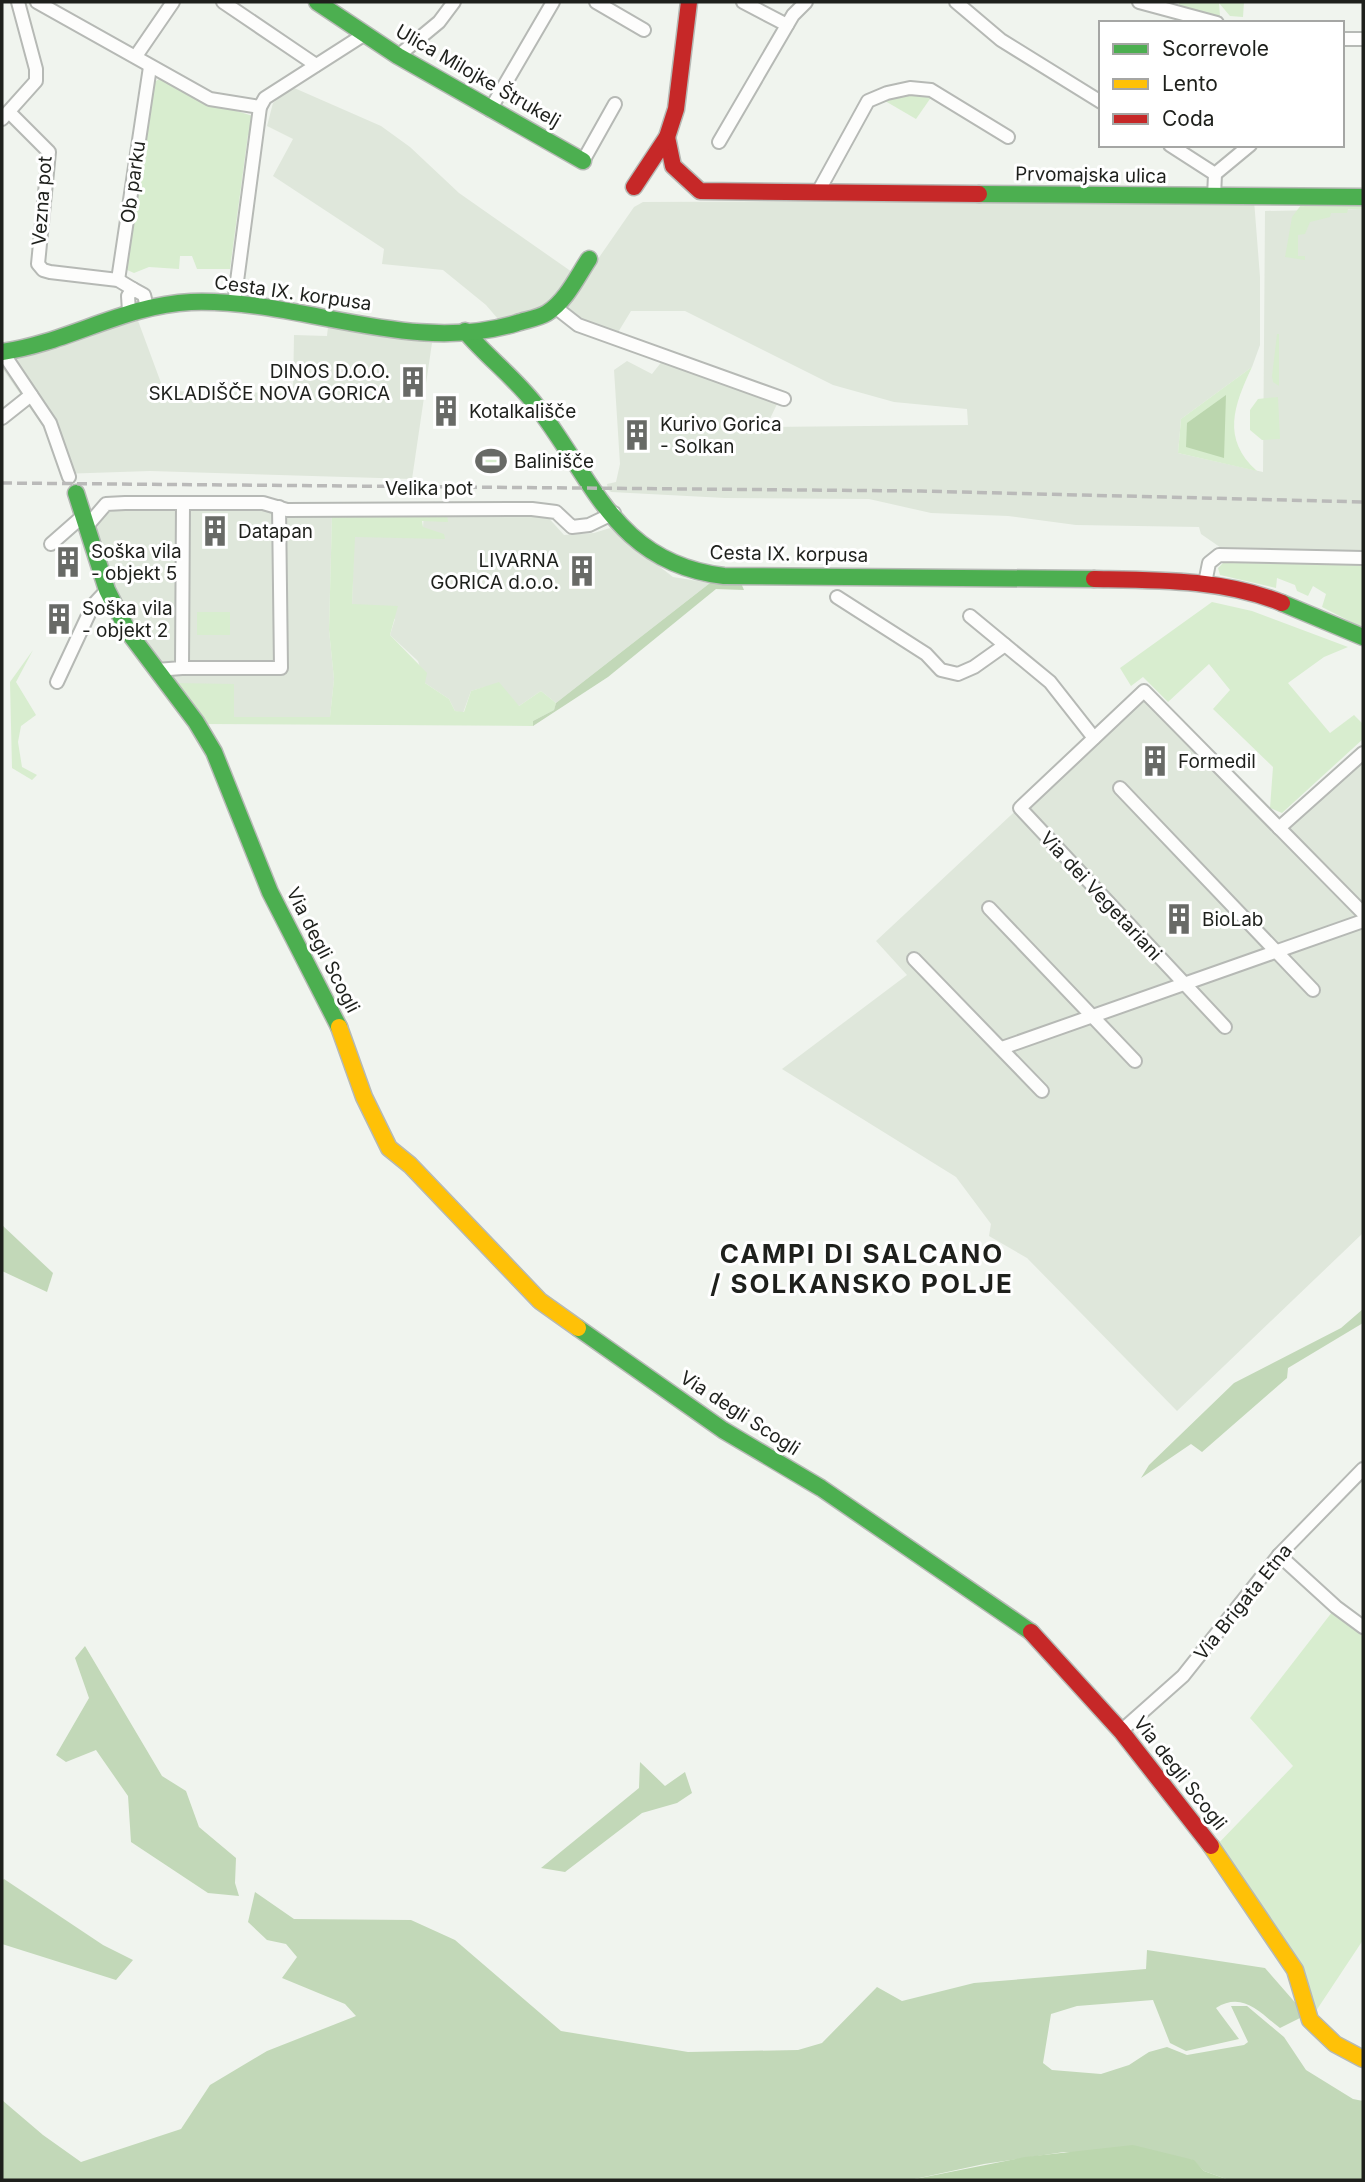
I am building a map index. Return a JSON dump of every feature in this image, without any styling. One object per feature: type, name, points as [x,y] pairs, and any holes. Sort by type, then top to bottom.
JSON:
[{"type":"street","points":[[5,116],[36,81],[18,2]]},
{"type":"street","points":[[37,2],[209,99],[260,107]]},
{"type":"street","points":[[223,2],[316,65]]},
{"type":"street","name":"Ulica Milojke Štrukelj","points":[[317,2],[398,56],[583,161]]},
{"type":"street","points":[[398,56],[439,22],[454,2]]},
{"type":"street","points":[[490,110],[553,2]]},
{"type":"street","points":[[596,2],[644,30]]},
{"type":"street","points":[[634,187],[667,137],[683,71],[689,2]]},
{"type":"street","points":[[743,2],[787,25]]},
{"type":"street","points":[[719,142],[787,25],[806,2]]},
{"type":"street","points":[[956,2],[1001,40],[1099,101]]},
{"type":"street","points":[[1139,2],[1210,21]]},
{"type":"street","points":[[136,56],[170,3]]},
{"type":"street","points":[[234,304],[260,107],[265,98],[365,34]]},
{"type":"street","points":[[1344,39],[1363,39]]},
{"type":"street","name":"Ob parku","points":[[118,280],[150,67]]},
{"type":"street","name":"Prvomajska ulica","points":[[818,192],[860,113],[868,101],[876,96],[910,88],[931,90],[1008,137]]},
{"type":"street","points":[[583,161],[615,104]]},
{"type":"street","name":"Vezna pot","points":[[5,116],[49,152],[38,264],[43,270],[50,272],[118,280]]},
{"type":"street","name":"Prvomajska ulica","points":[[667,137],[673,166],[699,191],[1363,197]]},
{"type":"street","points":[[1173,147],[1215,174]]},
{"type":"street","points":[[1214,197],[1215,174],[1248,147]]},
{"type":"street","points":[[465,331],[497,329],[546,314],[564,299],[589,259]]},
{"type":"street","points":[[118,280],[144,295],[147,307]]},
{"type":"street","points":[[129,311],[128,296],[133,289]]},
{"type":"street","name":"Cesta IX. korpusa","points":[[2,353],[37,347],[129,311],[190,302],[234,304],[416,332],[465,331],[522,386],[614,513],[641,545],[667,562],[700,573],[1205,583],[1262,595],[1356,634]]},
{"type":"street","points":[[555,307],[578,326],[784,399]]},
{"type":"street","points":[[2,353],[50,423],[69,477]]},
{"type":"street","points":[[2,418],[31,396]]},
{"type":"street","points":[[76,493],[107,590],[129,633],[156,670],[281,668],[279,507]]},
{"type":"street","name":"Velika pot","points":[[51,544],[106,504],[263,503],[287,510],[532,509],[556,512],[572,527],[589,525],[614,513]]},
{"type":"street","points":[[183,505],[183,668]]},
{"type":"street","points":[[1205,583],[1209,564],[1219,555],[1363,558]]},
{"type":"street","points":[[57,682],[93,606],[107,590]]},
{"type":"street","points":[[837,597],[926,654],[941,670],[958,674],[974,667],[1005,645]]},
{"type":"street","points":[[970,616],[1050,682],[1094,738],[1144,691],[1363,913]]},
{"type":"street","name":"Via degli Scogli","points":[[156,670],[196,722],[214,752],[270,892],[333,1010],[364,1097],[388,1148],[410,1165],[540,1301],[723,1430],[821,1488],[1031,1633],[1121,1731],[1232,1873],[1295,1970],[1310,2020],[1335,2044],[1363,2059]]},
{"type":"street","name":"Via dei Vegetariani","points":[[1094,738],[1020,808],[1225,1027]]},
{"type":"street","points":[[1279,828],[1363,753]]},
{"type":"street","points":[[1120,788],[1313,990]]},
{"type":"street","points":[[989,908],[1135,1061]]},
{"type":"street","points":[[1002,1048],[1363,921]]},
{"type":"street","points":[[915,959],[1042,1091]]},
{"type":"street","name":"Via Brigata Etna","points":[[1121,1731],[1183,1676],[1279,1555],[1363,1469]]},
{"type":"street","points":[[1279,1555],[1363,1627]]},
{"type":"shaded area","points":[[1179,2],[1244,2],[1243,17],[1230,16],[1219,3],[1220,16],[1179,7]]},
{"type":"shaded area","points":[[161,78],[224,107],[256,117],[254,135],[248,135],[230,269],[197,269],[192,256],[180,256],[179,269],[149,267],[134,273],[125,269],[151,84]]},
{"type":"shaded area","points":[[292,87],[381,126],[410,147],[459,193],[572,272],[559,292],[546,304],[507,320],[498,319],[486,305],[443,270],[382,264],[384,249],[273,176],[293,139],[267,126],[273,103]]},
{"type":"shaded area","points":[[912,91],[932,96],[916,119],[880,98]]},
{"type":"shaded area","points":[[1254,200],[1260,277],[1260,345],[1252,367],[1181,419],[1178,453],[1263,472],[1265,211],[1363,209],[1363,550],[1227,552],[1201,534],[1199,527],[1076,525],[1008,516],[931,513],[869,499],[725,498],[611,492],[608,489],[607,484],[616,482],[620,464],[614,370],[627,361],[652,374],[663,360],[778,402],[766,427],[968,425],[967,409],[894,402],[833,385],[685,311],[631,311],[617,334],[582,322],[564,308],[634,207],[643,202]]},
{"type":"shaded area","points":[[1363,204],[1363,209],[1331,213],[1330,217],[1310,222],[1305,234],[1298,235],[1298,256],[1305,256],[1305,260],[1285,257],[1292,217],[1301,205]]},
{"type":"shaded area","points":[[137,318],[164,391],[293,393],[294,335],[327,336],[328,327],[432,343],[412,479],[150,471],[60,474],[46,431],[2,368],[7,345],[95,334]]},
{"type":"shaded area","points":[[1277,334],[1279,386],[1273,382],[1272,376]]},
{"type":"shaded area","points":[[1252,367],[1240,395],[1234,421],[1238,447],[1257,471],[1178,453],[1181,419]]},
{"type":"shaded area","points":[[1226,395],[1224,458],[1186,447],[1187,423]]},
{"type":"shaded area","points":[[1278,397],[1280,439],[1262,440],[1250,430],[1250,410],[1258,399]]},
{"type":"shaded area","name":"Balinišče","points":[[477,453],[506,456],[504,470],[475,467]]},
{"type":"shaded area","points":[[263,506],[332,515],[329,630],[334,679],[330,717],[196,717],[122,606],[95,530],[99,515],[117,510]]},
{"type":"shaded area","points":[[424,514],[545,514],[564,535],[594,533],[610,528],[673,577],[710,583],[556,703],[541,691],[519,706],[485,687],[471,691],[463,713],[455,711],[449,699],[425,683],[418,661],[390,635],[395,619],[352,605],[354,537],[423,527]]},
{"type":"shaded area","points":[[447,514],[448,522],[422,521],[423,527],[444,534],[445,539],[355,537],[352,604],[398,606],[390,635],[427,673],[425,683],[449,699],[455,711],[464,712],[471,691],[499,682],[519,706],[541,691],[556,703],[554,710],[533,721],[533,726],[201,724],[174,683],[234,684],[234,717],[330,717],[334,679],[329,630],[332,515]]},
{"type":"shaded area","points":[[1223,563],[1363,564],[1363,628],[1322,607],[1326,594],[1313,586],[1308,596],[1297,591],[1295,585],[1277,578],[1276,588],[1220,575],[1218,568]]},
{"type":"shaded area","points":[[710,583],[741,583],[744,590],[716,589],[608,677],[533,726],[533,721],[554,710],[556,703]]},
{"type":"shaded area","points":[[1212,602],[1252,611],[1348,647],[1324,657],[1288,683],[1330,733],[1354,715],[1363,724],[1363,739],[1282,813],[1270,808],[1273,767],[1213,709],[1230,690],[1209,664],[1168,702],[1143,677],[1131,686],[1120,668]]},
{"type":"shaded area","points":[[197,612],[230,612],[230,635],[197,635]]},
{"type":"shaded area","points":[[33,650],[16,682],[36,715],[21,726],[18,742],[22,767],[37,775],[32,780],[12,768],[10,682]]},
{"type":"shaded area","points":[[1144,691],[1279,827],[1363,753],[1363,1233],[1177,1411],[1027,1258],[989,1236],[991,1224],[956,1177],[782,1069],[907,975],[876,941]]},
{"type":"shaded area","points":[[2,1225],[53,1273],[47,1292],[2,1271]]},
{"type":"shaded area","points":[[1363,1309],[1363,1323],[1288,1368],[1287,1378],[1202,1452],[1191,1444],[1141,1478],[1149,1465],[1234,1383],[1341,1328]]},
{"type":"shaded area","points":[[1336,1607],[1363,1627],[1363,1940],[1310,2020],[1295,1970],[1213,1849],[1293,1766],[1250,1718]]},
{"type":"shaded area","points":[[85,1646],[162,1776],[186,1791],[199,1827],[236,1858],[235,1883],[239,1896],[208,1893],[131,1842],[128,1796],[96,1750],[66,1762],[56,1755],[89,1698],[75,1658]]},
{"type":"shaded area","points":[[640,1762],[665,1786],[685,1772],[692,1793],[677,1803],[642,1813],[565,1872],[541,1868],[639,1788]]},
{"type":"shaded area","points":[[4,1879],[103,1945],[133,1960],[116,1980],[2,1944]]},
{"type":"shaded area","points":[[255,1892],[294,1919],[411,1920],[455,1940],[561,2031],[688,2052],[798,2050],[822,2043],[877,1987],[902,2001],[974,1983],[1146,1969],[1147,1950],[1265,1968],[1306,2015],[1280,2028],[1251,2006],[1226,2003],[1216,2008],[1239,2039],[1186,2051],[1170,2043],[1153,2000],[1077,2006],[1051,2014],[1043,2063],[1052,2070],[1101,2074],[1129,2065],[1149,2052],[1167,2047],[1187,2055],[1244,2045],[1248,2042],[1231,2006],[1247,2006],[1284,2037],[1306,2070],[1353,2099],[1363,2101],[1363,2180],[1229,2180],[1204,2171],[1193,2160],[1064,2152],[984,2164],[910,2180],[2,2180],[2,2100],[43,2135],[81,2162],[181,2129],[210,2085],[267,2051],[356,2016],[345,2004],[282,1978],[297,1957],[286,1944],[267,1940],[248,1922]]},
{"type":"shaded area","points":[[1133,2145],[1194,2160],[1204,2171],[1229,2180],[910,2180],[1025,2157]]},
{"type":"railway","points":[[2,483],[921,491],[1363,502]]},
{"type":"traffic: fast","points":[[317,2],[398,56],[583,161]]},
{"type":"traffic: fast","points":[[979,194],[1363,197]]},
{"type":"traffic: fast","points":[[2,352],[50,341],[142,310],[191,302],[272,308],[395,330],[436,333],[477,331],[517,323],[547,313],[565,295],[589,259]]},
{"type":"traffic: fast","points":[[465,331],[535,404],[611,514],[632,536],[657,554],[687,568],[724,576],[1094,579]]},
{"type":"traffic: fast","points":[[76,493],[107,590],[129,633],[196,722],[214,752],[270,892],[339,1027]]},
{"type":"traffic: fast","points":[[1282,603],[1363,637]]},
{"type":"traffic: fast","points":[[578,1328],[723,1430],[821,1488],[1031,1632]]},
{"type":"traffic: slow","points":[[339,1027],[364,1097],[389,1148],[410,1165],[540,1301],[578,1328]]},
{"type":"traffic: slow","points":[[1211,1846],[1295,1970],[1310,2020],[1335,2044],[1363,2059]]},
{"type":"traffic: jam","points":[[634,187],[667,137],[676,109],[689,2]]},
{"type":"traffic: jam","points":[[667,137],[673,166],[700,191],[979,194]]},
{"type":"traffic: jam","points":[[1094,579],[1190,582],[1237,589],[1282,603]]},
{"type":"traffic: jam","points":[[1031,1632],[1121,1731],[1211,1846]]},
{"type":"place","name":"DINOS D.O.O. SKLADIŠČE NOVA GORICA","points":[[413,382]]},
{"type":"place","name":"Kotalkališče","points":[[446,411]]},
{"type":"place","name":"Kurivo Gorica - Solkan","points":[[637,435]]},
{"type":"place","name":"Balinišče","points":[[491,461]]},
{"type":"place","name":"Datapan","points":[[215,531]]},
{"type":"place","name":"Soška vila - objekt 5","points":[[68,562]]},
{"type":"place","name":"LIVARNA GORICA d.o.o.","points":[[582,571]]},
{"type":"place","name":"Soška vila - objekt 2","points":[[59,619]]},
{"type":"place","name":"Formedil","points":[[1155,761]]},
{"type":"place","name":"BioLab","points":[[1179,919]]},
{"type":"district","name":"CAMPI DI SALCANO / SOLKANSKO POLJE","points":[[862,1268]]}]
